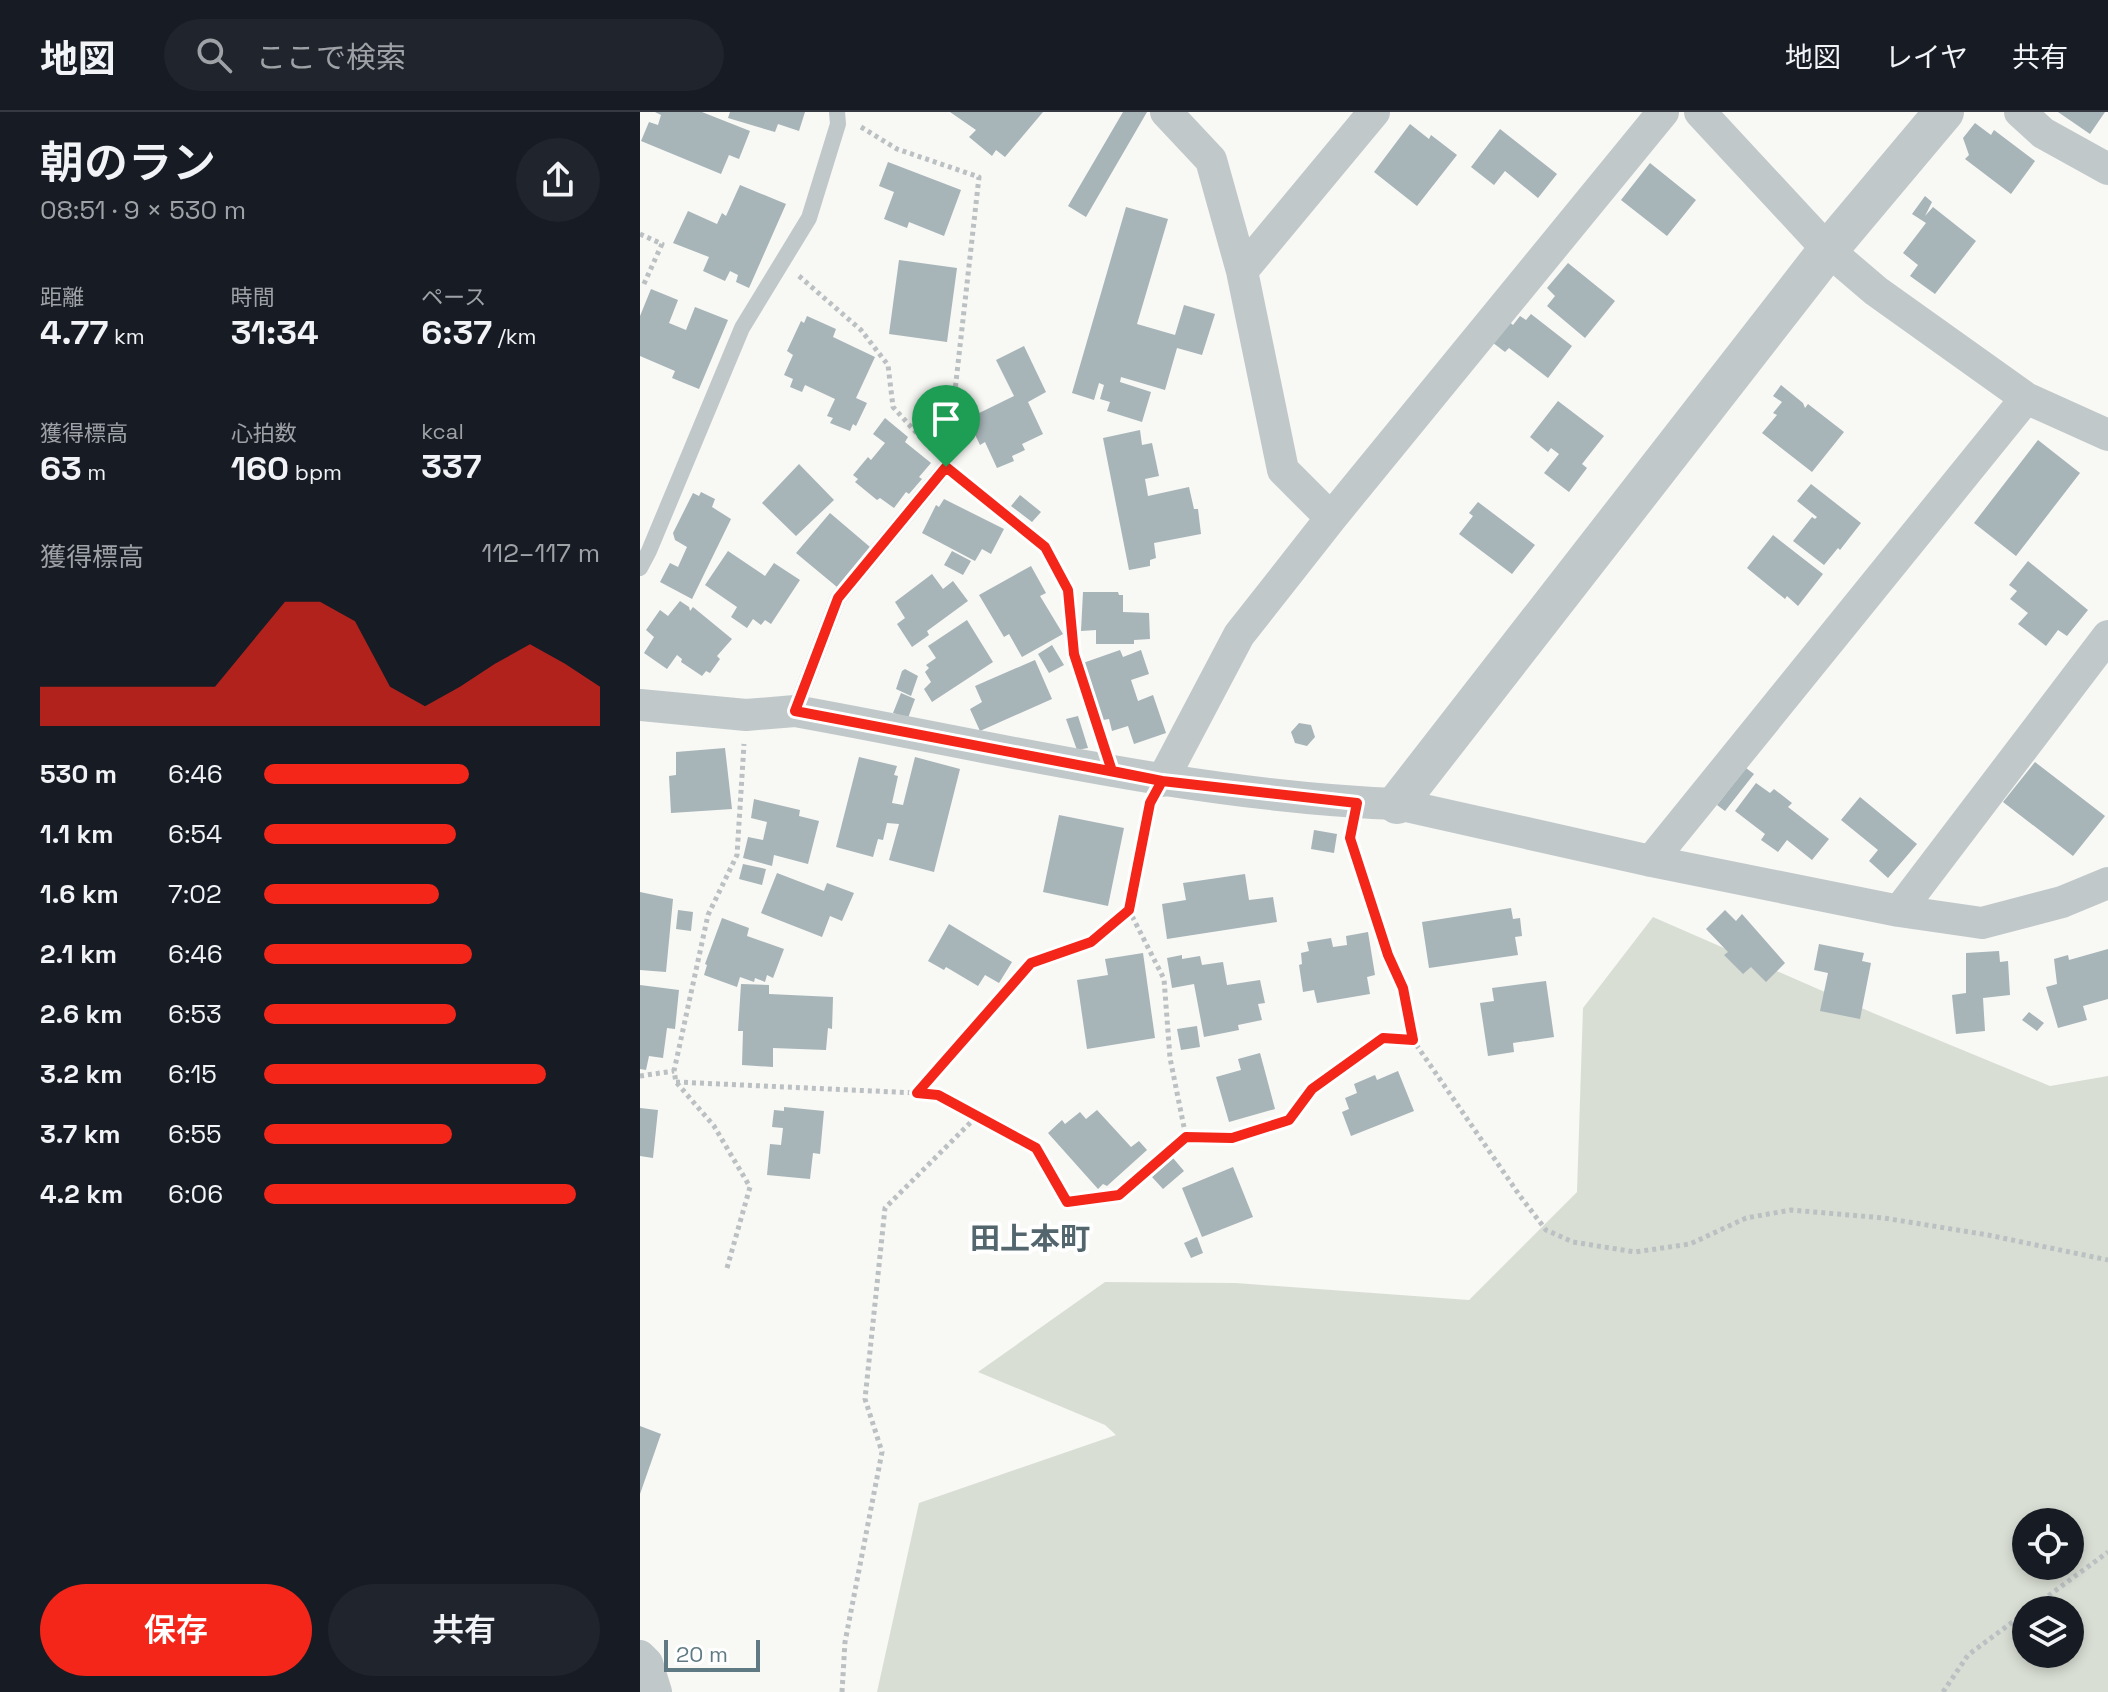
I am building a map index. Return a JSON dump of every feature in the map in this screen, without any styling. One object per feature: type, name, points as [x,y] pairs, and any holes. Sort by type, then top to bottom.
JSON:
[{"type":"street","points":[[1166,112],[1211,160],[1242,271],[1283,470],[1331,518]]},
{"type":"street","points":[[1242,271],[1374,112]]},
{"type":"street","points":[[1162,781],[1239,635],[1663,112]]},
{"type":"street","points":[[1700,112],[1828,250],[1876,291],[2026,398],[2108,435]]},
{"type":"street","points":[[1397,804],[1828,250],[1944,112]]},
{"type":"street","points":[[2020,112],[2043,133],[2108,169]]},
{"type":"street","points":[[1651,861],[2026,398]]},
{"type":"street","points":[[1899,911],[2108,636]]},
{"type":"street","points":[[640,705],[746,715],[795,711],[1162,781],[1357,803],[1397,804],[1651,861],[1899,911],[1982,923],[2062,902],[2108,883]]},
{"type":"street","points":[[640,1656],[647,1663],[656,1692]]},
{"type":"lane","points":[[640,568],[742,328],[809,218],[838,124],[837,113]]},
{"type":"lane","points":[[795,711],[838,598],[946,467]]},
{"type":"path","points":[[837,113],[897,149],[979,177],[946,467]]},
{"type":"path","points":[[640,234],[662,244],[643,286]]},
{"type":"path","points":[[783,262],[861,330],[888,365],[893,407],[946,467],[1045,547],[1068,590],[1074,654],[1112,771]]},
{"type":"path","points":[[727,1268],[750,1187],[714,1126],[676,1082],[674,1071],[708,915],[737,855],[746,715]]},
{"type":"path","points":[[1162,781],[1150,803],[1129,910],[1164,979],[1170,1058],[1186,1137]]},
{"type":"path","points":[[1357,803],[1350,838],[1388,955],[1403,988],[1413,1040],[1546,1230],[1573,1242],[1635,1252],[1690,1244],[1746,1218],[1791,1210],[1884,1218],[1988,1235],[2108,1260]]},
{"type":"path","points":[[917,1093],[1031,963],[1091,942],[1129,910]]},
{"type":"path","points":[[676,1082],[938,1095],[1036,1148],[1067,1202],[1119,1195],[1186,1137],[1232,1138],[1289,1120],[1312,1089],[1383,1038],[1413,1040]]},
{"type":"path","points":[[640,1076],[674,1071]]},
{"type":"path","points":[[842,1692],[845,1642],[882,1452],[865,1399],[885,1208],[977,1116]]},
{"type":"path","points":[[2048,1596],[2108,1552]]},
{"type":"path","points":[[1943,1692],[1968,1655],[2012,1623]]},
{"type":"shaded area","points":[[1653,917],[2050,1086],[2108,1076],[2108,1692],[877,1692],[919,1503],[1116,1435],[1105,1425],[978,1372],[1105,1282],[1236,1283],[1469,1300],[1577,1192],[1583,1008]]},
{"type":"building","points":[[655,112],[702,112],[750,131],[739,159],[729,155],[721,174],[641,141],[649,122],[658,125],[661,115]]},
{"type":"building","points":[[730,112],[805,112],[799,131],[778,124],[775,132],[728,118]]},
{"type":"building","points":[[950,112],[1043,112],[1005,157],[996,150],[992,156],[969,137],[976,130]]},
{"type":"building","points":[[1123,112],[1147,112],[1086,217],[1068,206]]},
{"type":"building","points":[[2058,112],[2105,112],[2090,134]]},
{"type":"building","points":[[1975,123],[1991,135],[1994,130],[2035,161],[2011,194],[1965,159],[1969,155],[1963,138]]},
{"type":"building","points":[[1410,124],[1457,155],[1417,206],[1374,172]]},
{"type":"building","points":[[1500,129],[1557,174],[1538,198],[1505,171],[1494,185],[1471,167]]},
{"type":"building","points":[[888,162],[961,190],[944,236],[909,222],[907,228],[884,219],[894,192],[879,186]]},
{"type":"building","points":[[1650,163],[1696,200],[1667,236],[1621,200]]},
{"type":"building","points":[[740,185],[786,204],[749,288],[736,282],[738,275],[730,271],[725,281],[703,271],[709,257],[673,243],[688,211],[717,224],[722,213],[726,216]]},
{"type":"building","points":[[1925,196],[1932,202],[1925,216],[1933,207],[1976,241],[1935,294],[1910,276],[1918,265],[1903,253],[1926,223],[1912,214]]},
{"type":"building","points":[[1126,207],[1168,219],[1137,324],[1175,335],[1184,305],[1215,314],[1202,355],[1177,348],[1165,390],[1121,377],[1120,382],[1151,392],[1142,422],[1107,411],[1110,402],[1100,399],[1104,385],[1099,383],[1094,400],[1072,393]]},
{"type":"building","points":[[899,260],[957,268],[947,342],[889,334]]},
{"type":"building","points":[[1568,263],[1615,301],[1585,338],[1547,306],[1555,296],[1547,288]]},
{"type":"building","points":[[651,289],[678,300],[669,323],[686,330],[695,307],[728,320],[699,389],[672,378],[675,371],[640,356],[640,316]]},
{"type":"building","points":[[1531,314],[1572,346],[1548,378],[1509,348],[1505,352],[1484,336],[1501,315],[1513,325],[1520,316],[1526,320]]},
{"type":"building","points":[[807,316],[836,329],[833,337],[875,357],[856,398],[867,403],[856,426],[853,424],[850,431],[830,423],[833,418],[827,416],[835,399],[805,385],[802,392],[790,387],[793,379],[784,375],[793,355],[787,351],[801,321],[804,323]]},
{"type":"building","points":[[1024,346],[1046,392],[1028,402],[1043,434],[1022,444],[1025,450],[1012,456],[1014,461],[997,468],[985,442],[980,445],[969,422],[973,421],[971,417],[1014,396],[996,360]]},
{"type":"building","points":[[1781,385],[1805,408],[1808,404],[1844,432],[1812,472],[1762,433],[1777,415],[1773,413],[1782,402],[1773,396]]},
{"type":"building","points":[[1558,401],[1604,436],[1582,464],[1587,468],[1569,492],[1544,473],[1559,454],[1551,448],[1548,452],[1530,437]]},
{"type":"building","points":[[885,418],[908,437],[905,442],[931,463],[919,477],[922,479],[909,494],[906,492],[894,508],[880,498],[877,500],[855,482],[858,479],[853,475],[885,443],[873,434]]},
{"type":"building","points":[[1140,430],[1142,445],[1152,443],[1159,476],[1145,479],[1148,496],[1189,487],[1194,509],[1198,509],[1201,534],[1154,543],[1156,558],[1150,560],[1150,566],[1129,570],[1103,438]]},
{"type":"building","points":[[2038,440],[2080,473],[2016,556],[1974,523]]},
{"type":"building","points":[[799,464],[834,500],[796,536],[762,503]]},
{"type":"building","points":[[1811,484],[1861,523],[1824,565],[1793,541],[1812,517],[1817,517],[1797,501]]},
{"type":"building","points":[[701,492],[715,499],[712,507],[731,519],[692,599],[660,582],[670,563],[678,567],[687,547],[675,540],[673,533],[693,493],[699,496]]},
{"type":"building","points":[[1020,495],[1041,512],[1032,522],[1011,506]]},
{"type":"building","points":[[944,499],[1004,529],[991,554],[982,549],[975,561],[922,533],[936,505],[939,507]]},
{"type":"building","points":[[1478,502],[1535,545],[1512,574],[1459,534],[1473,516],[1469,513]]},
{"type":"building","points":[[830,513],[870,547],[837,587],[796,553]]},
{"type":"building","points":[[1773,535],[1823,574],[1798,606],[1747,568]]},
{"type":"building","points":[[728,551],[765,576],[774,563],[800,580],[771,624],[765,620],[761,625],[753,619],[747,628],[731,617],[737,607],[705,585]]},
{"type":"building","points":[[952,551],[971,561],[963,575],[944,565]]},
{"type":"building","points":[[2028,561],[2088,610],[2067,636],[2058,630],[2046,646],[2018,624],[2028,613],[2010,599],[2017,591],[2009,585]]},
{"type":"building","points":[[1031,566],[1046,593],[1040,596],[1063,634],[1022,657],[1009,634],[1004,637],[979,595]]},
{"type":"building","points":[[932,574],[943,589],[953,581],[968,601],[927,631],[929,635],[912,647],[897,624],[905,618],[895,602]]},
{"type":"building","points":[[1083,592],[1118,592],[1123,595],[1123,612],[1149,613],[1150,639],[1134,640],[1134,644],[1096,644],[1096,630],[1081,631]]},
{"type":"building","points":[[680,601],[690,611],[693,607],[732,639],[717,656],[720,659],[710,673],[706,671],[702,676],[681,662],[677,655],[667,669],[644,653],[654,637],[646,630],[660,610],[668,616]]},
{"type":"building","points":[[967,620],[993,662],[932,702],[924,689],[931,682],[925,672],[929,668],[926,665],[936,658],[928,646]]},
{"type":"building","points":[[1052,645],[1064,665],[1049,673],[1038,654]]},
{"type":"building","points":[[1120,650],[1123,657],[1141,650],[1149,674],[1131,680],[1138,701],[1153,695],[1166,733],[1134,744],[1128,726],[1112,731],[1109,719],[1103,720],[1083,663]]},
{"type":"building","points":[[1035,660],[1052,699],[980,731],[970,709],[982,702],[975,686]]},
{"type":"building","points":[[905,669],[918,676],[911,696],[896,689]]},
{"type":"building","points":[[901,693],[915,699],[908,718],[893,713]]},
{"type":"building","points":[[1078,716],[1088,748],[1077,750],[1066,719]]},
{"type":"building","points":[[1299,723],[1311,725],[1315,737],[1307,746],[1295,743],[1291,732]]},
{"type":"building","points":[[725,748],[732,809],[671,813],[669,776],[676,775],[676,752]]},
{"type":"building","points":[[859,757],[897,766],[892,803],[903,805],[915,757],[960,769],[934,872],[889,860],[899,824],[887,823],[883,840],[878,839],[873,857],[836,847]]},
{"type":"building","points":[[2035,762],[2105,816],[2073,856],[2003,802]]},
{"type":"building","points":[[1746,768],[1754,774],[1725,811],[1717,805]]},
{"type":"building","points":[[1756,783],[1770,793],[1774,789],[1792,803],[1788,807],[1829,839],[1812,860],[1787,840],[1778,852],[1761,840],[1765,834],[1735,811]]},
{"type":"building","points":[[1860,797],[1917,844],[1888,878],[1869,861],[1878,850],[1841,820]]},
{"type":"building","points":[[754,799],[800,810],[799,816],[819,821],[808,864],[774,855],[772,866],[743,858],[748,837],[763,840],[767,822],[751,818]]},
{"type":"building","points":[[1059,815],[1124,828],[1108,906],[1043,892]]},
{"type":"building","points":[[1314,830],[1337,834],[1334,853],[1311,849]]},
{"type":"building","points":[[743,864],[766,869],[762,885],[739,879]]},
{"type":"building","points":[[777,873],[824,891],[827,883],[854,893],[842,921],[830,916],[822,937],[761,913]]},
{"type":"building","points":[[1245,874],[1249,900],[1273,897],[1277,922],[1167,939],[1162,904],[1186,900],[1183,883]]},
{"type":"building","points":[[640,892],[673,899],[666,972],[640,970]]},
{"type":"building","points":[[1511,908],[1513,919],[1520,918],[1522,936],[1515,937],[1518,955],[1429,968],[1422,922]]},
{"type":"building","points":[[678,910],[693,912],[691,931],[676,929]]},
{"type":"building","points":[[1725,910],[1736,921],[1742,914],[1785,963],[1766,982],[1751,967],[1743,974],[1724,955],[1728,952],[1706,929]]},
{"type":"building","points":[[722,918],[749,928],[747,936],[784,949],[773,978],[767,975],[765,982],[755,978],[754,982],[740,977],[737,987],[704,975]]},
{"type":"building","points":[[949,924],[1012,962],[999,983],[985,975],[978,986],[946,967],[944,970],[928,961]]},
{"type":"building","points":[[1368,932],[1375,975],[1367,977],[1370,994],[1317,1003],[1314,990],[1303,992],[1299,965],[1302,964],[1301,953],[1309,951],[1307,942],[1331,938],[1333,947],[1347,945],[1346,936]]},
{"type":"building","points":[[1819,944],[1864,953],[1862,961],[1871,963],[1860,1019],[1820,1011],[1828,973],[1814,970]]},
{"type":"building","points":[[2108,949],[2108,999],[2083,1006],[2087,1020],[2058,1028],[2046,987],[2057,984],[2054,959],[2068,955],[2069,960]]},
{"type":"building","points":[[1999,951],[2000,962],[2008,961],[2010,995],[1983,998],[1985,1031],[1956,1034],[1952,995],[1966,993],[1966,953]]},
{"type":"building","points":[[1143,953],[1155,1038],[1087,1049],[1077,980],[1108,975],[1105,959]]},
{"type":"building","points":[[1182,955],[1182,959],[1200,956],[1202,965],[1223,962],[1227,985],[1260,980],[1265,1003],[1258,1004],[1262,1020],[1238,1025],[1239,1030],[1204,1037],[1194,984],[1172,988],[1167,958]]},
{"type":"building","points":[[1546,981],[1554,1037],[1513,1043],[1514,1052],[1488,1056],[1480,1003],[1494,1001],[1492,988]]},
{"type":"building","points":[[741,984],[769,985],[769,994],[833,997],[832,1029],[828,1028],[826,1050],[773,1048],[773,1067],[742,1065],[743,1031],[738,1031]]},
{"type":"building","points":[[640,985],[679,990],[675,1029],[667,1028],[663,1058],[649,1056],[646,1070],[640,1069]]},
{"type":"building","points":[[2029,1012],[2044,1023],[2037,1031],[2022,1020]]},
{"type":"building","points":[[1197,1026],[1200,1047],[1181,1050],[1177,1029]]},
{"type":"building","points":[[1260,1053],[1275,1109],[1229,1122],[1216,1077],[1241,1070],[1238,1059]]},
{"type":"building","points":[[1398,1071],[1414,1111],[1351,1136],[1342,1112],[1349,1109],[1345,1098],[1357,1093],[1354,1084],[1375,1075],[1377,1080]]},
{"type":"building","points":[[784,1107],[824,1111],[820,1154],[813,1153],[810,1179],[767,1175],[770,1144],[781,1145],[783,1128],[772,1127],[774,1110],[784,1111]]},
{"type":"building","points":[[640,1108],[658,1110],[653,1158],[640,1156]]},
{"type":"building","points":[[1097,1110],[1131,1147],[1139,1141],[1147,1150],[1107,1186],[1103,1184],[1098,1189],[1048,1133],[1062,1120],[1065,1124],[1080,1112],[1086,1119]]},
{"type":"building","points":[[1173,1158],[1184,1171],[1163,1189],[1152,1177]]},
{"type":"building","points":[[1233,1167],[1253,1217],[1202,1237],[1182,1188]]},
{"type":"building","points":[[1197,1237],[1203,1253],[1191,1258],[1184,1243]]},
{"type":"building","points":[[640,1426],[661,1434],[640,1494]]},
{"type":"district","name":"田上本町","points":[[1030,1238]]},
{"type":"route","points":[[946,467],[838,598],[795,711],[1162,781],[1357,803],[1350,838],[1388,955],[1403,988],[1413,1040],[1383,1038],[1312,1089],[1289,1120],[1232,1138],[1186,1137],[1119,1195],[1067,1202],[1036,1148],[938,1095],[917,1093],[1031,963],[1091,942],[1129,910],[1150,803],[1162,781],[1112,771],[1074,654],[1068,590],[1045,547],[946,467]]}]
